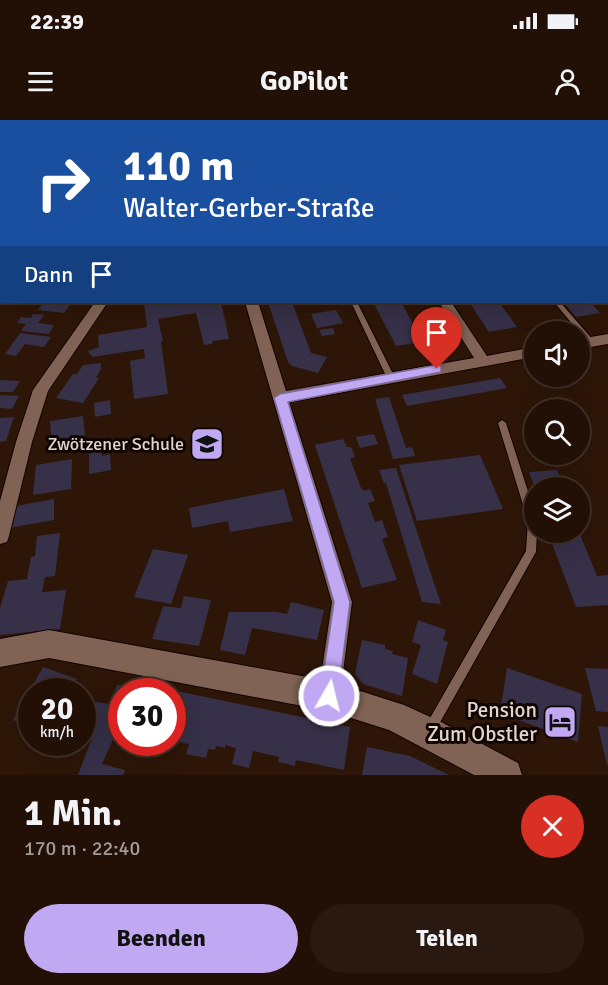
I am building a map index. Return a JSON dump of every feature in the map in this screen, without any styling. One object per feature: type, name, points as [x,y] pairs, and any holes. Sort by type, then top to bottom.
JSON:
[{"type":"main road","points":[[0,653],[49,644],[329,696],[393,716],[428,732],[497,773]]},
{"type":"street","points":[[0,536],[24,442],[42,390],[100,303]]},
{"type":"street","points":[[251,303],[342,602],[329,696]]},
{"type":"street","points":[[446,303],[483,361]]},
{"type":"street","points":[[590,342],[608,339]]},
{"type":"street","points":[[280,398],[524,354]]},
{"type":"lane","points":[[354,303],[391,378]]},
{"type":"lane","points":[[558,303],[570,321]]},
{"type":"lane","points":[[428,732],[531,552],[533,521],[502,423]]},
{"type":"building","points":[[43,303],[71,303],[64,313],[38,310]]},
{"type":"building","points":[[144,303],[221,303],[229,339],[204,345],[196,313],[158,319],[163,341],[161,341],[168,394],[134,399],[130,361],[145,358],[144,349],[92,357],[88,351],[99,347],[98,335],[147,327]]},
{"type":"building","points":[[268,303],[292,303],[311,353],[327,357],[318,373],[292,366],[288,362]]},
{"type":"building","points":[[374,303],[402,303],[423,342],[396,346]]},
{"type":"building","points":[[470,303],[500,303],[517,327],[489,332]]},
{"type":"building","points":[[564,303],[591,303],[600,313],[576,317]]},
{"type":"building","points":[[336,310],[343,323],[317,328],[311,314]]},
{"type":"building","points":[[33,314],[44,315],[38,323],[54,325],[49,334],[21,331],[26,324],[17,323],[21,317],[31,318]]},
{"type":"building","points":[[333,328],[335,334],[322,336],[319,330]]},
{"type":"building","points":[[20,333],[51,337],[44,347],[25,344],[16,356],[5,354]]},
{"type":"building","points":[[101,363],[101,369],[96,378],[99,378],[83,403],[56,398],[73,374],[77,374],[83,365]]},
{"type":"building","points":[[500,378],[507,388],[407,406],[402,395]]},
{"type":"building","points":[[0,380],[20,381],[13,392],[0,392]]},
{"type":"building","points":[[0,395],[19,396],[12,409],[0,408]]},
{"type":"building","points":[[389,397],[406,448],[412,447],[415,456],[393,459],[375,399]]},
{"type":"building","points":[[110,400],[111,414],[95,417],[94,403]]},
{"type":"building","points":[[83,416],[85,436],[48,445],[47,437],[51,436],[50,421]]},
{"type":"building","points":[[14,417],[6,441],[0,442],[0,418]]},
{"type":"building","points":[[374,434],[378,444],[360,448],[356,437]]},
{"type":"building","points":[[343,439],[347,447],[351,447],[355,457],[350,458],[361,488],[364,491],[370,489],[375,501],[368,503],[375,522],[382,520],[388,537],[382,539],[397,580],[362,588],[315,445]]},
{"type":"building","points":[[101,442],[102,456],[110,454],[111,470],[89,474],[89,444]]},
{"type":"building","points":[[480,455],[503,509],[417,521],[399,465]]},
{"type":"building","points":[[72,459],[71,489],[33,495],[36,465]]},
{"type":"building","points":[[396,468],[441,604],[422,602],[386,483],[379,470]]},
{"type":"building","points":[[557,470],[560,477],[531,477],[529,472]]},
{"type":"building","points":[[284,489],[293,521],[230,532],[228,521],[192,528],[189,508]]},
{"type":"building","points":[[54,499],[54,520],[9,528],[11,507]]},
{"type":"building","points":[[60,533],[55,576],[45,577],[42,592],[66,590],[60,629],[0,635],[0,608],[8,581],[27,579],[31,557],[35,556],[37,536]]},
{"type":"building","points":[[552,543],[584,543],[597,576],[608,575],[608,605],[576,607]]},
{"type":"building","points":[[153,549],[188,555],[171,604],[134,597]]},
{"type":"building","points":[[184,596],[211,600],[199,646],[152,639],[163,606],[181,608]]},
{"type":"building","points":[[291,602],[324,610],[317,640],[252,628],[245,655],[220,650],[229,612],[287,614]]},
{"type":"building","points":[[418,620],[446,630],[443,640],[448,642],[437,684],[412,674],[421,645],[412,642]]},
{"type":"building","points":[[362,640],[385,645],[385,649],[393,651],[392,654],[408,658],[402,696],[363,684],[355,674]]},
{"type":"building","points":[[43,667],[74,678],[37,678]]},
{"type":"building","points":[[507,668],[582,694],[578,742],[500,713]]},
{"type":"building","points":[[585,668],[608,669],[608,712],[596,711]]},
{"type":"building","points":[[186,693],[350,727],[344,770],[296,760],[295,766],[278,762],[279,757],[253,751],[249,768],[232,764],[236,748],[225,745],[225,748],[216,746],[215,750],[208,749],[206,758],[186,754],[189,744],[186,743]]},
{"type":"building","points":[[96,702],[108,704],[108,751],[102,764],[125,770],[123,775],[78,775],[85,756],[96,756]]},
{"type":"building","points":[[18,711],[18,722],[13,720]]},
{"type":"building","points":[[598,726],[608,727],[608,765],[607,765]]},
{"type":"building","points":[[367,747],[410,756],[449,775],[362,775]]},
{"type":"place","name":"Zwötzener Schule","points":[[207,444]]},
{"type":"place","name":"Pension Zum Obstler","points":[[560,722]]},
{"type":"route","points":[[329,696],[342,602],[280,398],[437,369]]}]
